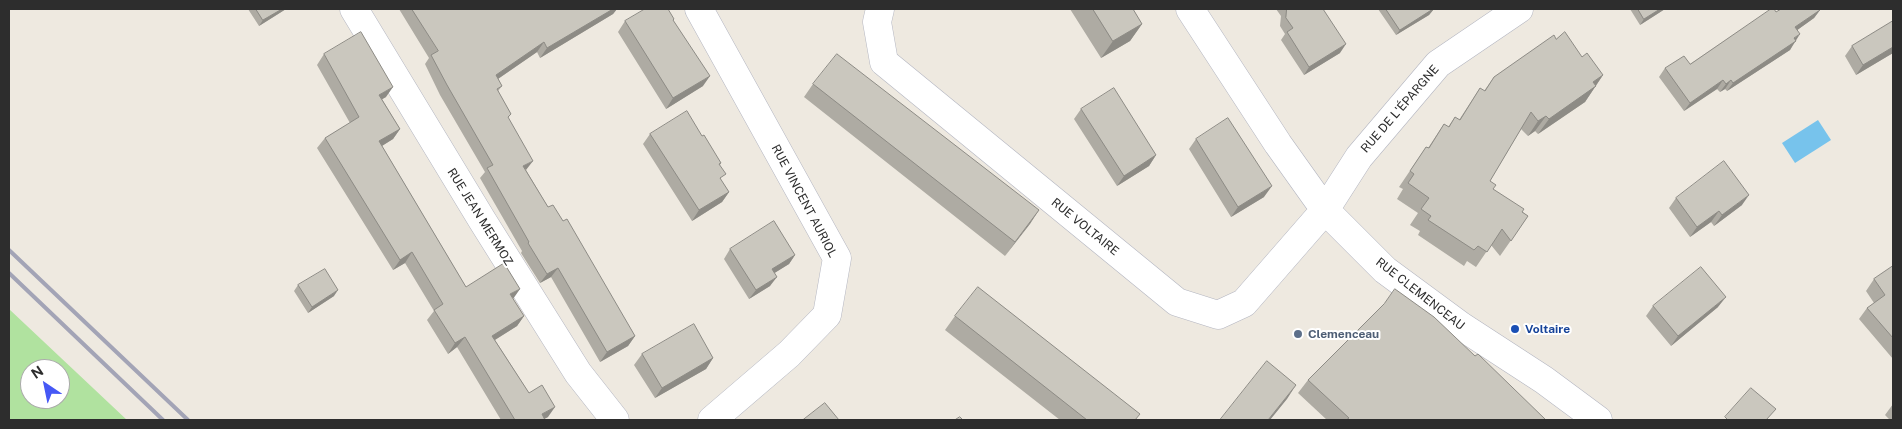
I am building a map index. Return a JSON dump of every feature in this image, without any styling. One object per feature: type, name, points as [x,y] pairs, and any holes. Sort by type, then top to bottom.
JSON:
[{"type":"street","name":"RUE JEAN MERMOZ","points":[[354,9],[476,211],[578,373],[615,420]]},
{"type":"street","name":"RUE VINCENT AURIOL","points":[[699,9],[837,258],[827,315],[789,354],[712,420]]},
{"type":"street","name":"RUE VOLTAIRE","points":[[880,9],[877,22],[884,62],[1177,302],[1218,316],[1244,303],[1325,210]]},
{"type":"street","name":"RUE CLEMENCEAU","points":[[1190,9],[1278,144],[1325,210],[1385,270],[1461,326],[1544,380],[1598,420]]},
{"type":"street","name":"RUE DE L'ÉPARGNE","points":[[1325,210],[1359,157],[1438,64],[1519,9]]},
{"type":"green space","points":[[9,309],[62,359],[20,359],[20,409],[70,409],[70,366],[127,420],[9,420]]},
{"type":"water","points":[[1818,120],[1831,140],[1795,163],[1782,143]]},
{"type":"building","points":[[256,9],[282,9],[263,20]]},
{"type":"building","points":[[412,9],[613,9],[547,48],[544,42],[496,75],[502,86],[497,89],[511,114],[508,117],[533,161],[523,166],[548,207],[553,205],[563,221],[567,219],[635,336],[607,352],[558,268],[547,274],[487,168],[493,165],[431,55],[438,51]]},
{"type":"building","points":[[645,9],[668,9],[673,20],[710,76],[673,98],[625,21]]},
{"type":"building","points":[[1093,9],[1133,9],[1142,24],[1113,41]]},
{"type":"building","points":[[1287,9],[1323,9],[1346,44],[1309,67],[1287,32],[1293,28],[1286,18]]},
{"type":"building","points":[[1386,9],[1433,9],[1400,30]]},
{"type":"building","points":[[1638,9],[1660,9],[1644,19]]},
{"type":"building","points":[[1771,9],[1774,9],[1776,12],[1781,9],[1820,10],[1795,27],[1800,34],[1794,38],[1796,41],[1733,83],[1731,80],[1726,84],[1723,80],[1690,103],[1665,68],[1684,56],[1690,64]]},
{"type":"building","points":[[1893,21],[1893,47],[1863,65],[1852,46]]},
{"type":"building","points":[[361,32],[393,87],[379,95],[400,129],[379,141],[466,287],[504,263],[520,289],[510,294],[524,316],[492,336],[529,393],[542,385],[555,407],[542,414],[545,420],[515,420],[465,337],[455,343],[434,310],[443,304],[412,252],[400,260],[325,138],[359,117],[324,54]]},
{"type":"building","points":[[1565,32],[1582,57],[1587,53],[1603,75],[1593,82],[1596,86],[1549,119],[1546,116],[1538,121],[1531,112],[1490,181],[1496,185],[1493,189],[1524,209],[1522,212],[1528,216],[1511,241],[1502,229],[1487,252],[1478,246],[1474,250],[1428,220],[1431,216],[1421,209],[1429,198],[1408,183],[1414,174],[1410,171],[1426,147],[1429,148],[1444,124],[1449,127],[1455,117],[1460,120],[1480,88],[1485,91],[1494,77],[1554,35],[1556,39]]},
{"type":"building","points":[[837,54],[1039,210],[1015,242],[813,84]]},
{"type":"building","points":[[1114,88],[1156,155],[1124,176],[1081,109]]},
{"type":"building","points":[[687,111],[721,163],[719,164],[726,174],[720,178],[729,192],[699,210],[650,134]]},
{"type":"building","points":[[1228,118],[1272,186],[1238,207],[1196,139]]},
{"type":"building","points":[[1724,161],[1749,195],[1722,215],[1719,211],[1697,227],[1676,198]]},
{"type":"building","points":[[774,221],[795,255],[772,269],[777,277],[756,290],[730,249]]},
{"type":"building","points":[[1893,266],[1893,338],[1867,308],[1885,295],[1874,279]]},
{"type":"building","points":[[1701,267],[1726,297],[1678,336],[1653,306]]},
{"type":"building","points":[[325,269],[338,290],[312,307],[298,285]]},
{"type":"building","points":[[978,287],[1140,414],[1135,420],[1087,420],[955,316]]},
{"type":"building","points":[[1395,289],[1434,317],[1475,356],[1478,354],[1546,420],[1346,420],[1349,418],[1308,380],[1384,304]]},
{"type":"building","points":[[694,324],[713,358],[662,388],[642,354]]},
{"type":"building","points":[[1267,361],[1296,385],[1268,420],[1220,420]]},
{"type":"building","points":[[1751,388],[1776,409],[1766,420],[1728,420],[1725,417]]},
{"type":"building","points":[[825,403],[839,420],[803,420]]},
{"type":"railway","points":[[9,250],[188,420]]},
{"type":"railway","points":[[9,273],[163,420]]},
{"type":"place","name":"Voltaire","points":[[1515,329]]},
{"type":"place","name":"Clemenceau","points":[[1298,334]]}]
